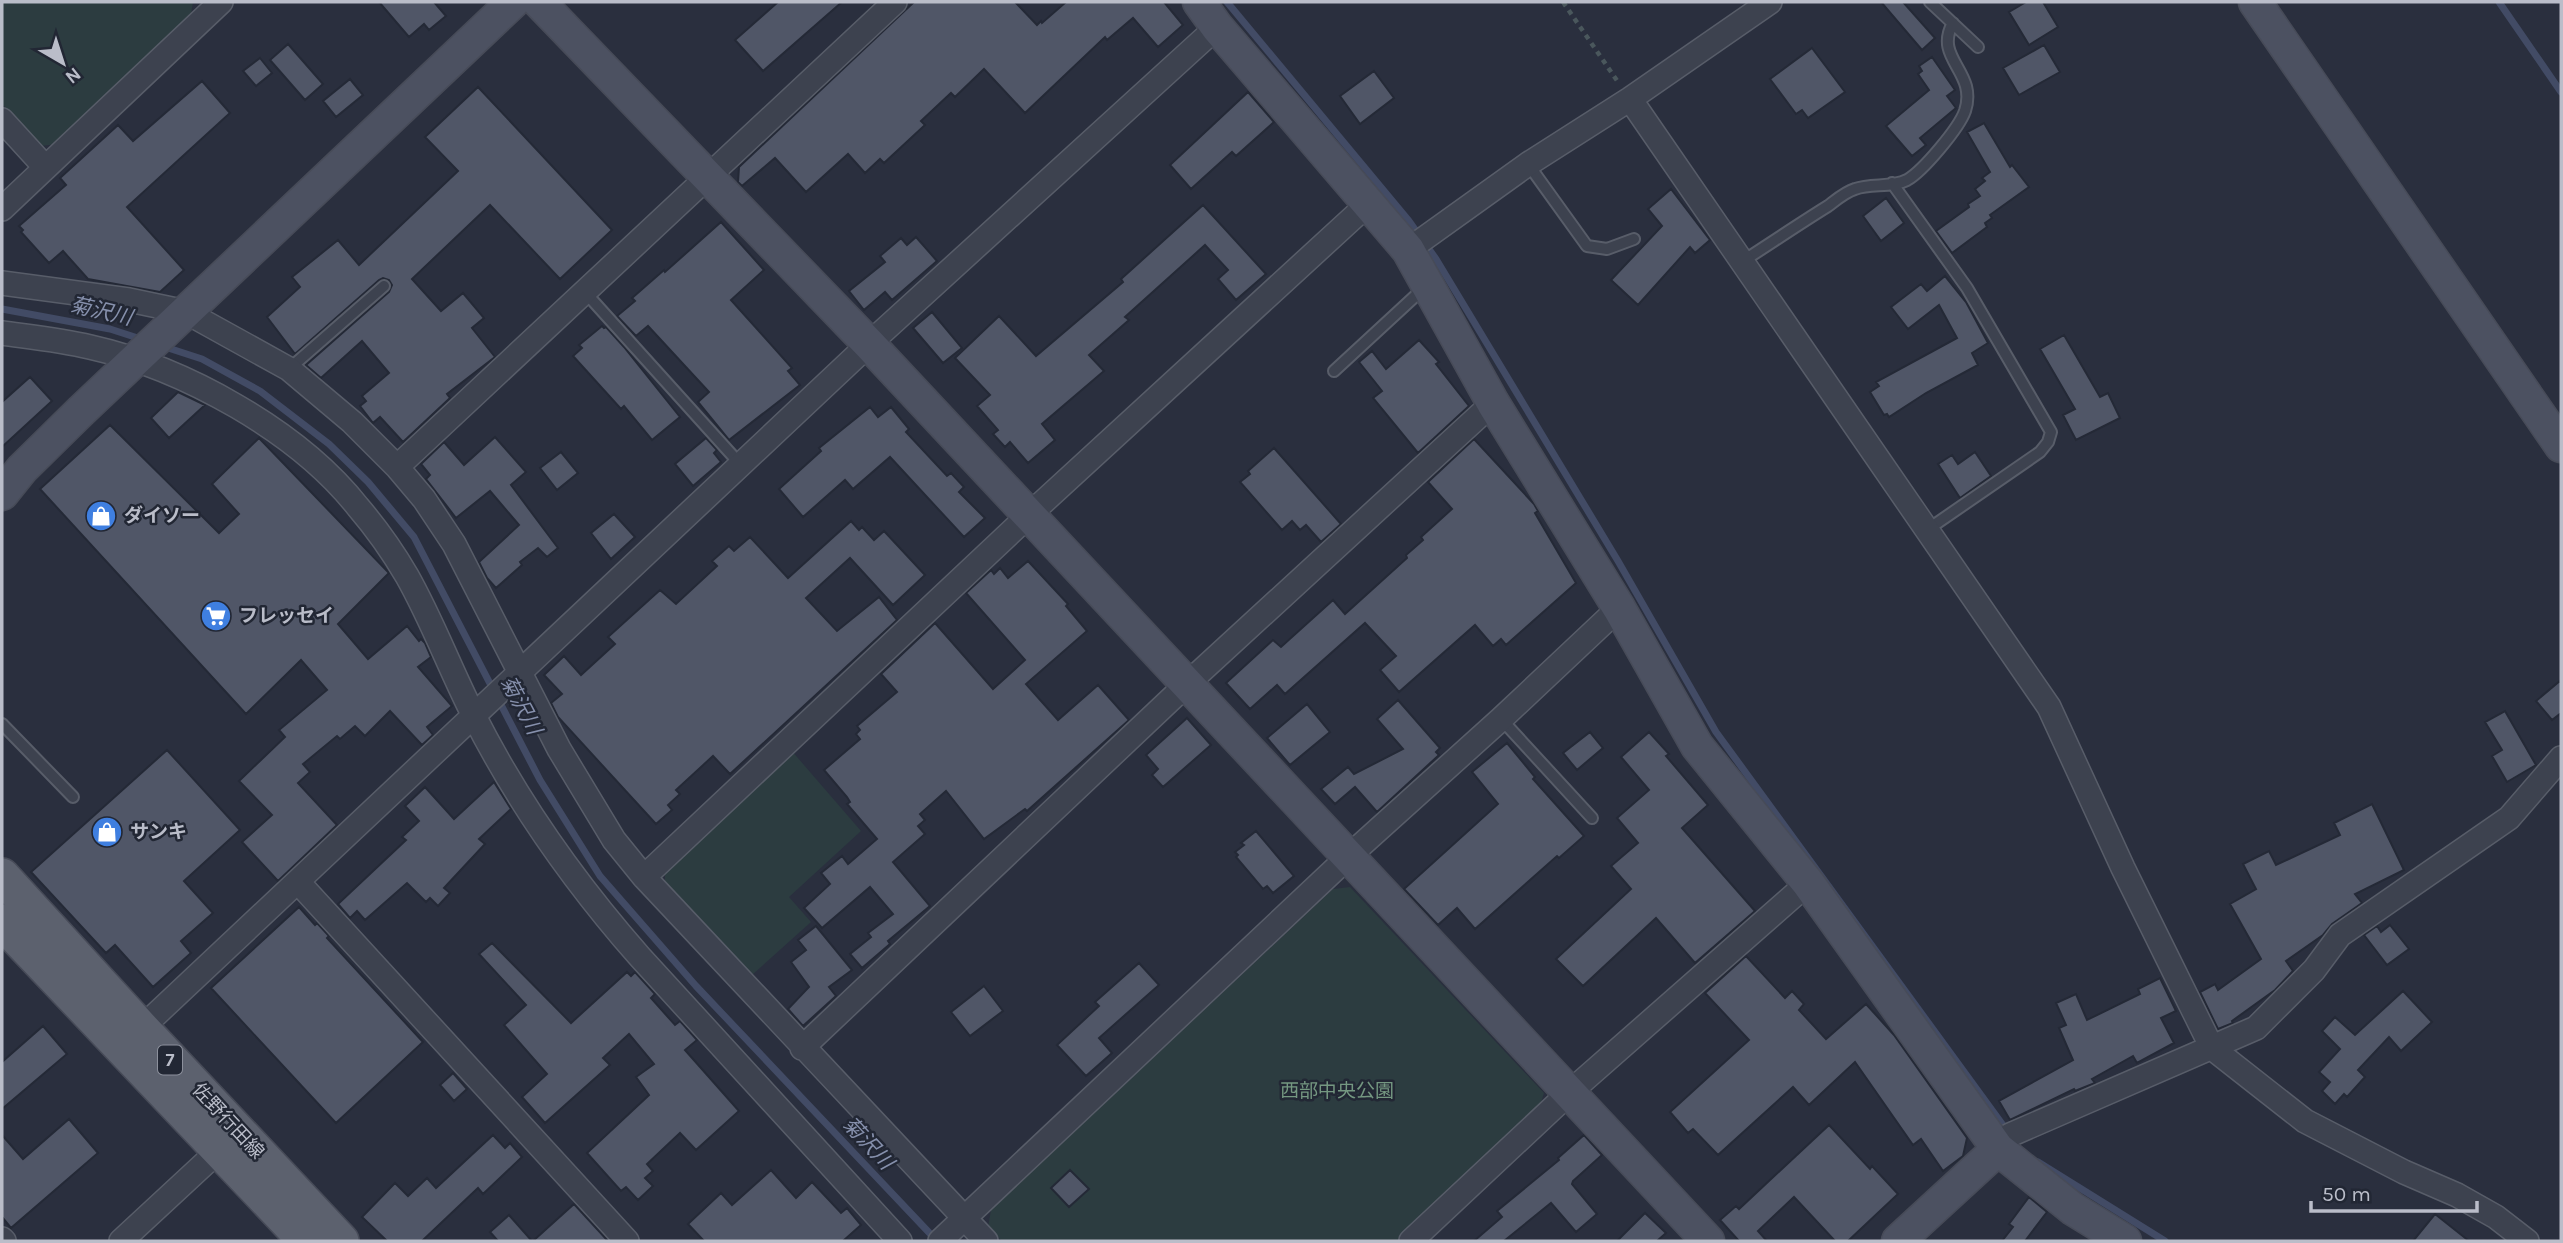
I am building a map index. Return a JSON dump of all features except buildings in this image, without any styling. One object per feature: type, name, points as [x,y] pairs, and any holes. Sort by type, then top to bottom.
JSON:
[{"type":"main road","name":"佐野行田線","points":[[2,876],[131,1037],[229,1141],[341,1241]]},
{"type":"main road","name":"佐野行田線","points":[[2,922],[131,1037]]},
{"type":"main road","name":"佐野行田線","points":[[229,1141],[306,1241]]},
{"type":"street","points":[[2,494],[22,469],[138,357],[513,2]]},
{"type":"street","points":[[540,2],[869,344],[1708,1241]]},
{"type":"street","points":[[397,467],[895,2]]},
{"type":"street","points":[[1199,2],[1217,27],[1408,250],[1493,403],[1619,608],[1697,746],[1808,883],[1998,1149],[2073,1209],[2125,1241]]},
{"type":"street","points":[[1408,250],[1528,164],[1630,99],[1770,2]]},
{"type":"street","points":[[2255,2],[2561,446]]},
{"type":"street","points":[[2,209],[216,3]]},
{"type":"street","points":[[131,1037],[869,344],[1217,27]]},
{"type":"street","points":[[1630,99],[2049,707],[2123,868],[2212,1048],[2305,1122],[2404,1172],[2457,1195],[2496,1217],[2527,1241]]},
{"type":"street","points":[[2,120],[46,167]]},
{"type":"street","points":[[644,877],[1029,515],[1369,203]]},
{"type":"street","points":[[2,283],[129,300],[181,317],[289,369],[352,422],[397,467],[424,499],[454,544],[514,679],[614,840],[644,877],[802,1048],[952,1229],[986,1241]]},
{"type":"street","points":[[2,332],[138,357],[248,411],[294,445],[329,476],[357,505],[407,575],[548,843],[598,910],[900,1241]]},
{"type":"street","points":[[802,1048],[1187,684],[1493,403]]},
{"type":"street","points":[[952,1229],[1349,856],[1619,608]]},
{"type":"street","points":[[1898,1241],[2010,1135],[2256,1028],[2314,970],[2340,935],[2509,818],[2561,758]]},
{"type":"street","points":[[298,882],[627,1241]]},
{"type":"street","points":[[1411,1241],[1569,1093],[1808,883]]},
{"type":"street","points":[[121,1241],[229,1141]]},
{"type":"lane","points":[[1930,2],[1978,47]]},
{"type":"lane","points":[[1743,261],[1855,189],[1907,180],[1936,153],[1964,114],[1968,99],[1965,80],[1947,51],[1947,34],[1953,23]]},
{"type":"lane","points":[[1528,164],[1587,246],[1607,249],[1634,239]]},
{"type":"lane","points":[[1892,183],[1967,288],[2051,432],[2049,442],[2040,452],[1927,530]]},
{"type":"lane","points":[[1334,371],[1427,285]]},
{"type":"lane","points":[[289,369],[384,286]]},
{"type":"lane","points":[[584,291],[741,465]]},
{"type":"lane","points":[[1501,719],[1592,818]]},
{"type":"lane","points":[[2,723],[73,797]]},
{"type":"path","points":[[1563,2],[1630,99]]},
{"type":"green space","points":[[2,2],[193,2],[191,15],[57,144],[41,146],[2,104]]},
{"type":"green space","points":[[791,750],[861,831],[789,897],[811,922],[751,976],[665,885],[665,868]]},
{"type":"green space","name":"西部中央公園","points":[[1350,887],[1544,1093],[1539,1109],[1398,1241],[1002,1241],[988,1227],[991,1210],[1333,889]]},
{"type":"waterway","points":[[1227,2],[1409,221],[1436,259],[1618,561],[1716,732],[2008,1132]]},
{"type":"waterway","points":[[2499,2],[2561,92]]},
{"type":"waterway","name":"菊沢川","points":[[2,309],[110,329],[144,340]]},
{"type":"waterway","name":"菊沢川","points":[[162,346],[202,359],[260,391],[329,444],[368,482],[414,537],[540,780],[600,876],[696,986],[937,1241]]},
{"type":"waterway","points":[[2038,1162],[2165,1241]]},
{"type":"place","name":"ダイソー","points":[[101,516]]},
{"type":"place","name":"フレッセイ","points":[[216,616]]},
{"type":"place","name":"サンキ","points":[[107,832]]}]
